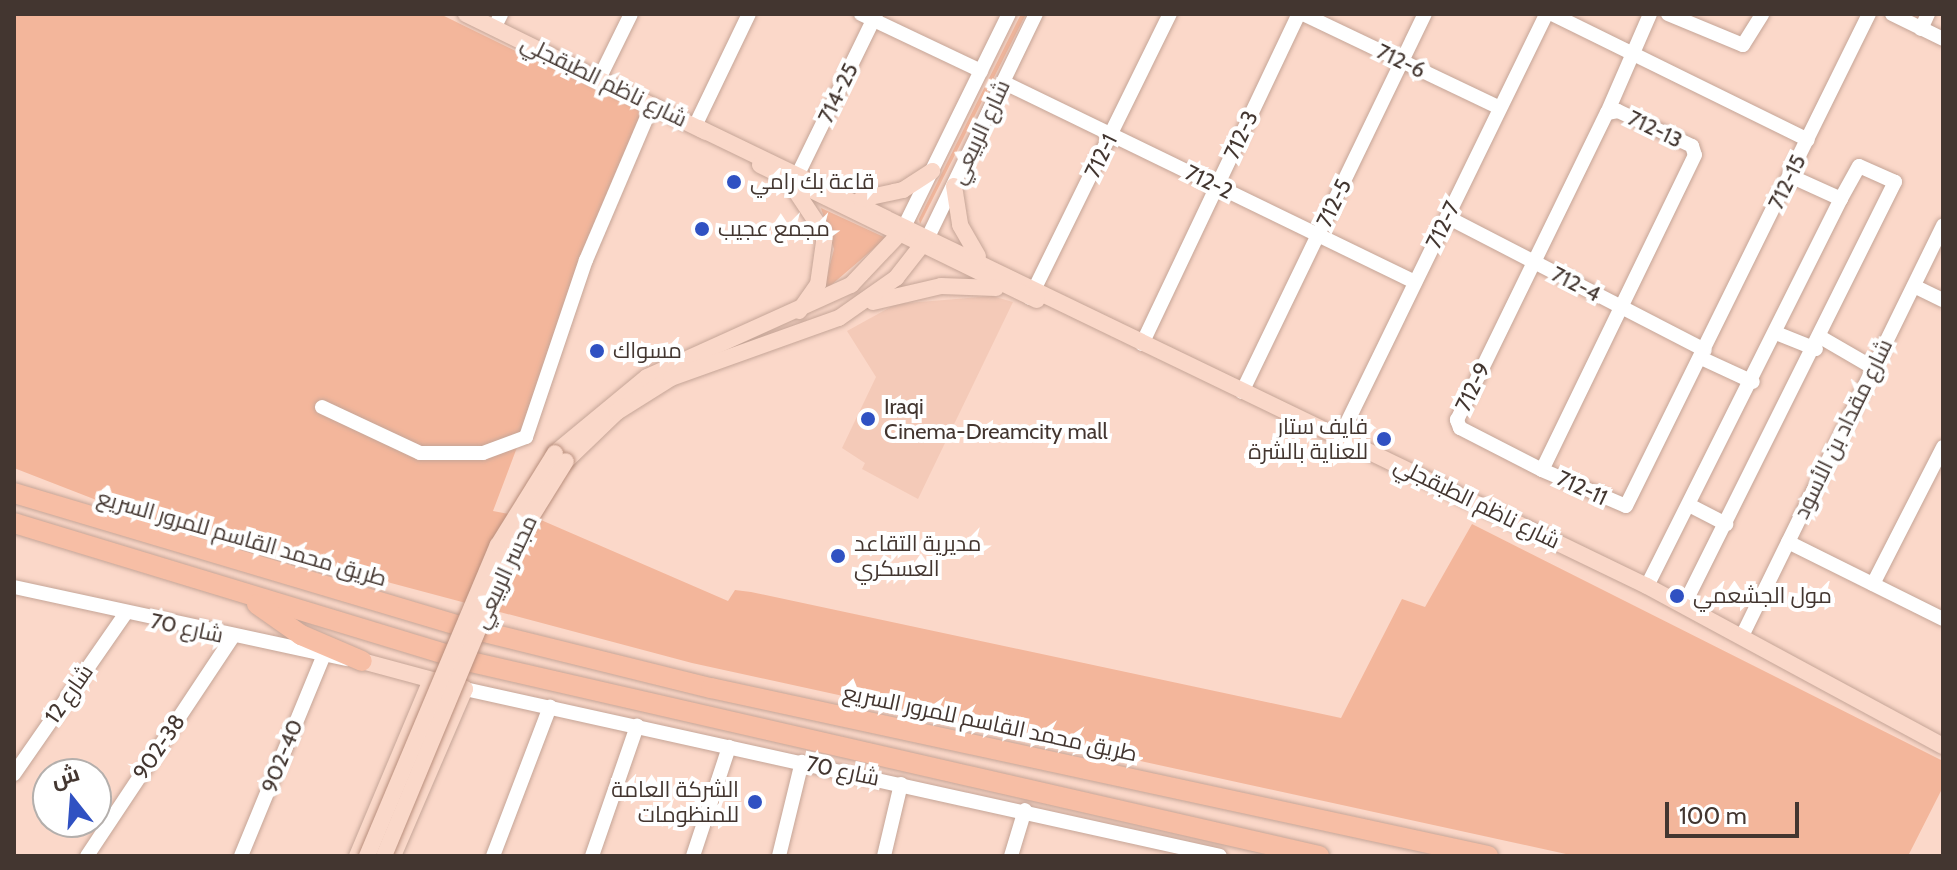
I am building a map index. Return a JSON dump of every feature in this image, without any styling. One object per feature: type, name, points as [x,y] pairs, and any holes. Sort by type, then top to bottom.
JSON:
[{"type":"highway","points":[[14,486],[131,532]]},
{"type":"highway","name":"طريق محمد القاسم للمرور السريع","points":[[14,493],[131,532],[458,625]]},
{"type":"highway","points":[[14,523],[247,597],[445,654]]},
{"type":"highway","points":[[247,597],[301,635],[362,661]]},
{"type":"highway","name":"طريق محمد القاسم للمرور السريع","points":[[484,632],[711,688],[1488,856]]},
{"type":"highway","points":[[471,662],[1319,856]]},
{"type":"main road","name":"شارع ناظم الطبقجلي","points":[[466,14],[498,21],[599,79],[925,242],[1002,288],[1032,294]]},
{"type":"main road","points":[[859,199],[903,190],[932,171]]},
{"type":"main road","name":"شارع ناظم الطبقجلي","points":[[794,177],[859,199],[902,230]]},
{"type":"main road","points":[[794,177],[825,235],[818,284],[798,312]]},
{"type":"main road","points":[[954,186],[967,242],[988,264]]},
{"type":"main road","name":"مجسر الربيعي","points":[[367,856],[498,545],[560,457],[647,377],[798,312],[851,285],[902,230]]},
{"type":"main road","name":"شارع ناظم الطبقجلي","points":[[925,242],[988,264],[1032,294],[1340,437],[1647,586],[1886,710],[1943,746]]},
{"type":"main road","name":"مجسر الربيعي","points":[[384,856],[512,548],[560,457],[617,412],[671,378],[839,318],[896,278],[925,242]]},
{"type":"main road","points":[[839,318],[917,290],[1002,288]]},
{"type":"main road","points":[[357,856],[434,681],[362,661]]},
{"type":"main road","points":[[393,856],[462,688]]},
{"type":"main road","name":"شارع ناظم الطبقجلي","points":[[1886,710],[1943,734]]},
{"type":"street","points":[[599,79],[631,14]]},
{"type":"street","points":[[697,127],[749,14]]},
{"type":"street","name":"شارع الربيعي","points":[[902,230],[1009,14]]},
{"type":"street","name":"شارع الربيعي","points":[[925,242],[1036,14]]},
{"type":"street","name":"712-1","points":[[1032,294],[1170,14]]},
{"type":"street","name":"712-6","points":[[1301,14],[1500,108]]},
{"type":"street","name":"712-3","points":[[1142,344],[1301,14]]},
{"type":"street","name":"712-5","points":[[1242,392],[1425,14]]},
{"type":"street","name":"712-7","points":[[1340,437],[1546,14]]},
{"type":"street","points":[[1552,14],[1808,140]]},
{"type":"street","points":[[1607,113],[1650,14]]},
{"type":"street","points":[[1668,14],[1743,45],[1762,14]]},
{"type":"street","name":"712-15","points":[[1703,354],[1869,14]]},
{"type":"street","points":[[1892,14],[1943,39]]},
{"type":"street","points":[[1921,29],[1928,14]]},
{"type":"street","points":[[870,16],[981,71]]},
{"type":"street","name":"714-25","points":[[794,177],[870,16]]},
{"type":"street","name":"712-2","points":[[1003,82],[1415,282]]},
{"type":"street","points":[[322,407],[420,453],[483,453],[526,437],[586,260],[652,105]]},
{"type":"street","name":"712-13","points":[[1534,262],[1607,113],[1618,111],[1694,150],[1622,307]]},
{"type":"street","points":[[1647,586],[1753,382],[1859,166],[1895,182],[1819,343],[1684,605]]},
{"type":"street","points":[[1790,176],[1841,199]]},
{"type":"street","name":"712-4","points":[[1447,217],[1622,307],[1753,382]]},
{"type":"street","name":"شارع مقداد بن الأسود","points":[[1743,634],[1943,225]]},
{"type":"street","name":"712-9","points":[[1534,262],[1457,424],[1542,470]]},
{"type":"street","points":[[1914,286],[1943,300]]},
{"type":"street","name":"712-11","points":[[1622,307],[1542,470],[1626,506],[1703,354]]},
{"type":"street","points":[[1776,333],[1819,343],[1872,367]]},
{"type":"street","points":[[1873,584],[1943,447]]},
{"type":"street","points":[[1689,505],[1726,524]]},
{"type":"street","points":[[1788,542],[1943,619]]},
{"type":"street","name":"شارع 70","points":[[15,589],[323,657],[362,661]]},
{"type":"street","name":"شارع 12","points":[[14,774],[125,614]]},
{"type":"street","name":"902-38","points":[[87,856],[232,638]]},
{"type":"street","name":"902-40","points":[[241,856],[323,657]]},
{"type":"street","name":"شارع 70","points":[[462,688],[1025,810],[1168,850],[1220,856]]},
{"type":"street","points":[[493,856],[550,707]]},
{"type":"street","points":[[592,856],[637,726]]},
{"type":"street","points":[[693,856],[729,747]]},
{"type":"street","points":[[779,856],[802,762]]},
{"type":"street","points":[[884,856],[901,784]]},
{"type":"street","points":[[1011,856],[1025,810]]},
{"type":"shaded area","points":[[14,14],[440,14],[643,113],[493,511],[541,520],[728,601],[735,590],[751,592],[1341,718],[1402,599],[1425,607],[1472,524],[1943,761],[1943,787],[1908,856],[1575,856],[692,663],[135,515],[14,468]]},
{"type":"shaded area","points":[[1021,14],[1026,14],[920,224],[919,219]]},
{"type":"shaded area","points":[[821,208],[886,238],[823,292],[834,249]]},
{"type":"shaded area","points":[[992,296],[1013,302],[918,499],[862,469],[865,463],[842,448],[876,377],[847,331],[896,304]]},
{"type":"place","name":"قاعة بك رامي","points":[[734,182]]},
{"type":"place","name":"مجمع عجيب","points":[[702,229]]},
{"type":"place","name":"مسواك","points":[[597,351]]},
{"type":"place","name":"Iraqi Cinema-Dreamcity mall","points":[[868,419]]},
{"type":"place","name":"فايف ستار للعناية بالشرة","points":[[1384,439]]},
{"type":"place","name":"مديرية التقاعد العسكري","points":[[838,556]]},
{"type":"place","name":"مول الجشعمي","points":[[1677,596]]},
{"type":"place","name":"الشركة العامة للمنظومات","points":[[755,802]]}]
